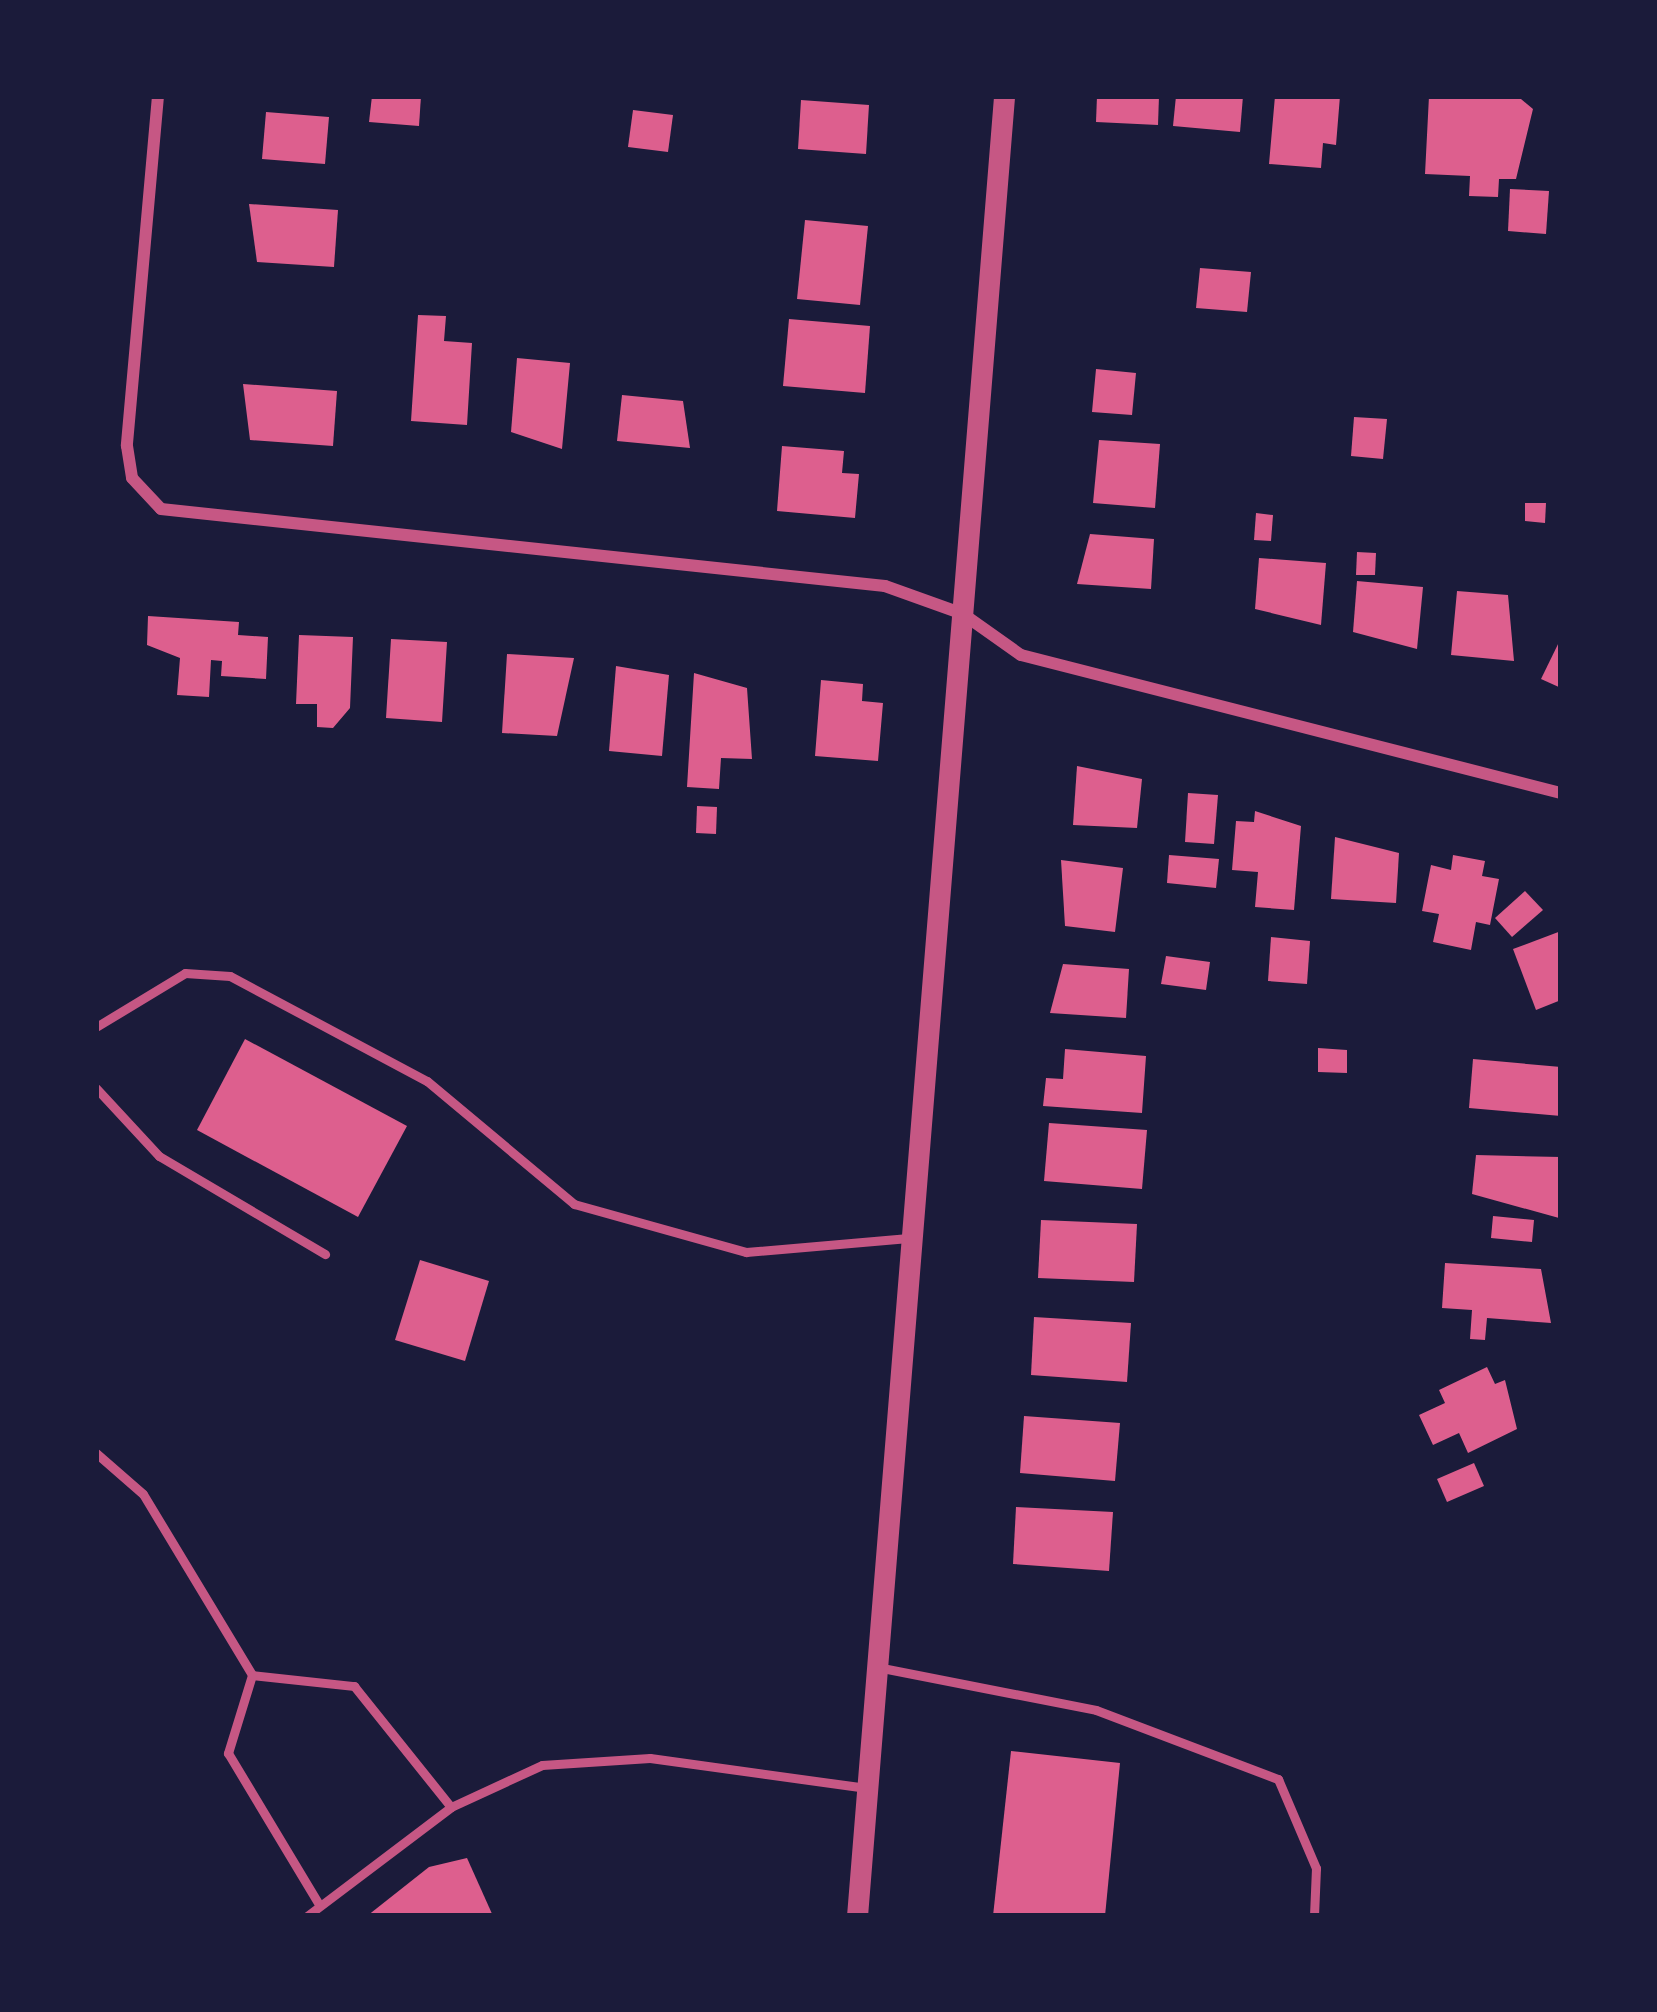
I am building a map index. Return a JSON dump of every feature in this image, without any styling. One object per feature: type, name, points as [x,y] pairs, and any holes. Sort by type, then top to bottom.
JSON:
[{"type":"street","points":[[158,96],[127,446],[133,478],[161,509],[885,586],[962,614],[1021,655],[1561,793]]},
{"type":"street","points":[[857,1916],[1004,96]]},
{"type":"lane","points":[[96,1027],[185,973],[230,976],[427,1081],[574,1204],[746,1252],[912,1238]]},
{"type":"lane","points":[[96,1088],[159,1156],[325,1254]]},
{"type":"lane","points":[[96,1453],[143,1494],[252,1675],[228,1753],[318,1903]]},
{"type":"lane","points":[[877,1667],[1096,1710],[1278,1779],[1316,1868],[1314,1916]]},
{"type":"lane","points":[[252,1675],[355,1686],[451,1807]]},
{"type":"lane","points":[[307,1916],[318,1903],[451,1807],[542,1765],[650,1758],[867,1789]]},
{"type":"building","points":[[372,96],[421,96],[419,126],[369,122]]},
{"type":"building","points":[[1097,96],[1159,96],[1158,125],[1096,122]]},
{"type":"building","points":[[1176,96],[1243,96],[1240,132],[1173,126]]},
{"type":"building","points":[[1275,96],[1340,96],[1336,145],[1323,143],[1321,168],[1269,164]]},
{"type":"building","points":[[1429,96],[1521,99],[1533,109],[1516,179],[1499,179],[1498,197],[1469,196],[1470,176],[1425,174]]},
{"type":"building","points":[[801,100],[869,105],[866,154],[798,149]]},
{"type":"building","points":[[633,110],[673,115],[668,152],[628,147]]},
{"type":"building","points":[[266,112],[329,117],[325,164],[262,159]]},
{"type":"building","points":[[1510,189],[1549,191],[1546,234],[1508,231]]},
{"type":"building","points":[[249,204],[338,210],[334,267],[257,262]]},
{"type":"building","points":[[805,220],[868,226],[860,305],[797,299]]},
{"type":"building","points":[[1200,268],[1251,272],[1247,312],[1196,308]]},
{"type":"building","points":[[418,315],[446,316],[444,341],[472,343],[467,425],[411,421]]},
{"type":"building","points":[[789,319],[870,326],[865,393],[783,386]]},
{"type":"building","points":[[517,358],[570,363],[562,449],[511,432]]},
{"type":"building","points":[[1096,369],[1136,373],[1132,415],[1092,412]]},
{"type":"building","points":[[243,384],[337,391],[333,446],[250,440]]},
{"type":"building","points":[[622,395],[683,401],[690,448],[617,441]]},
{"type":"building","points":[[1354,417],[1387,419],[1383,459],[1351,456]]},
{"type":"building","points":[[1099,440],[1160,444],[1155,508],[1093,503]]},
{"type":"building","points":[[782,446],[844,451],[842,473],[859,474],[855,518],[777,511]]},
{"type":"building","points":[[1525,503],[1546,503],[1545,523],[1525,521]]},
{"type":"building","points":[[1256,513],[1273,515],[1271,541],[1254,540]]},
{"type":"building","points":[[1090,534],[1154,539],[1151,589],[1077,584]]},
{"type":"building","points":[[1357,552],[1376,553],[1375,575],[1356,575]]},
{"type":"building","points":[[1259,558],[1326,563],[1321,625],[1255,609]]},
{"type":"building","points":[[1357,581],[1423,587],[1417,649],[1353,632]]},
{"type":"building","points":[[1457,591],[1508,595],[1514,661],[1451,655]]},
{"type":"building","points":[[148,616],[239,622],[238,635],[268,637],[266,679],[221,676],[222,661],[211,660],[209,697],[177,695],[180,658],[147,645]]},
{"type":"building","points":[[299,635],[353,637],[350,708],[333,728],[317,727],[317,704],[296,704]]},
{"type":"building","points":[[1561,638],[1561,688],[1541,679]]},
{"type":"building","points":[[391,639],[447,642],[442,722],[386,718]]},
{"type":"building","points":[[507,654],[574,658],[557,736],[502,733]]},
{"type":"building","points":[[616,666],[669,675],[662,756],[609,751]]},
{"type":"building","points":[[694,673],[747,688],[752,759],[721,758],[719,789],[687,787]]},
{"type":"building","points":[[821,680],[863,684],[862,701],[883,703],[878,761],[815,756]]},
{"type":"building","points":[[1077,766],[1142,779],[1137,828],[1073,825]]},
{"type":"building","points":[[1188,793],[1218,795],[1214,844],[1185,842]]},
{"type":"building","points":[[697,806],[717,807],[716,834],[696,833]]},
{"type":"building","points":[[1255,811],[1301,826],[1294,910],[1255,907],[1258,872],[1232,870],[1236,821],[1254,822]]},
{"type":"building","points":[[1335,837],[1399,853],[1396,903],[1331,899]]},
{"type":"building","points":[[1169,855],[1219,859],[1216,888],[1167,883]]},
{"type":"building","points":[[1453,855],[1485,861],[1482,876],[1499,879],[1490,925],[1476,922],[1471,950],[1433,942],[1439,914],[1422,911],[1431,865],[1451,870]]},
{"type":"building","points":[[1061,860],[1123,868],[1115,932],[1065,926]]},
{"type":"building","points":[[1525,891],[1543,910],[1512,937],[1495,918]]},
{"type":"building","points":[[1561,931],[1561,1000],[1536,1010],[1513,949]]},
{"type":"building","points":[[1271,937],[1310,941],[1307,984],[1268,981]]},
{"type":"building","points":[[1166,956],[1210,962],[1206,990],[1161,984]]},
{"type":"building","points":[[1063,964],[1129,969],[1126,1018],[1050,1013]]},
{"type":"building","points":[[245,1039],[407,1126],[358,1217],[197,1130]]},
{"type":"building","points":[[1318,1048],[1347,1050],[1347,1073],[1318,1072]]},
{"type":"building","points":[[1065,1049],[1146,1056],[1142,1113],[1043,1106],[1046,1078],[1063,1079]]},
{"type":"building","points":[[1473,1059],[1561,1067],[1561,1116],[1469,1108]]},
{"type":"building","points":[[1049,1123],[1147,1130],[1142,1189],[1044,1181]]},
{"type":"building","points":[[1476,1155],[1561,1157],[1559,1218],[1472,1194]]},
{"type":"building","points":[[1493,1216],[1534,1220],[1532,1242],[1491,1238]]},
{"type":"building","points":[[1041,1220],[1137,1224],[1134,1282],[1038,1278]]},
{"type":"building","points":[[420,1260],[489,1281],[465,1361],[395,1340]]},
{"type":"building","points":[[1445,1263],[1541,1269],[1551,1323],[1487,1318],[1485,1340],[1470,1339],[1472,1310],[1442,1308]]},
{"type":"building","points":[[1034,1317],[1131,1323],[1127,1382],[1031,1375]]},
{"type":"building","points":[[1487,1367],[1495,1384],[1505,1380],[1517,1429],[1468,1453],[1459,1433],[1433,1445],[1419,1415],[1445,1403],[1439,1390]]},
{"type":"building","points":[[1024,1416],[1120,1423],[1115,1481],[1020,1473]]},
{"type":"building","points":[[1474,1463],[1484,1486],[1447,1502],[1437,1479]]},
{"type":"building","points":[[1016,1507],[1113,1512],[1109,1571],[1013,1564]]},
{"type":"building","points":[[1011,1751],[1120,1763],[1105,1916],[993,1916]]},
{"type":"building","points":[[467,1858],[493,1916],[367,1916],[429,1867]]}]
